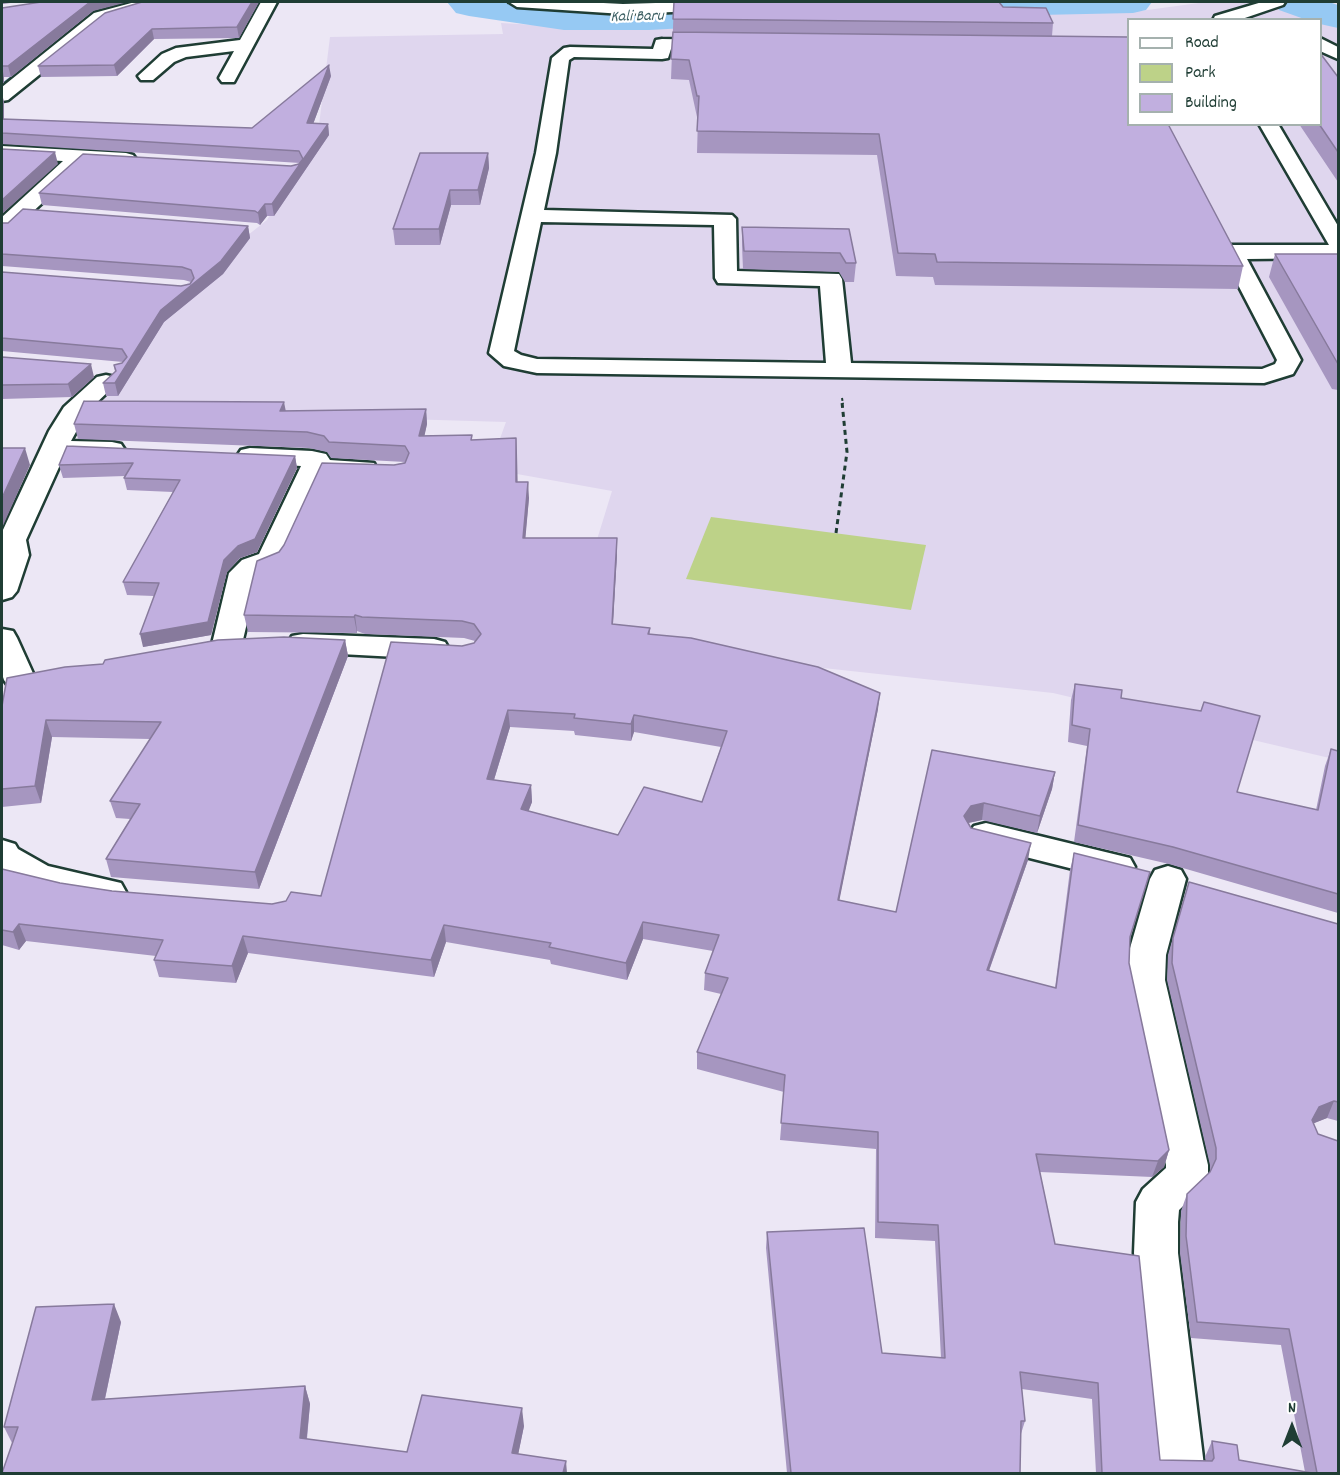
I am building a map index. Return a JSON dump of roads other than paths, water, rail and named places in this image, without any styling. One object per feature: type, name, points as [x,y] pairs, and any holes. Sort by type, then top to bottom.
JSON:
[{"type":"street","points":[[2,96],[100,17],[151,2]]},
{"type":"street","points":[[228,78],[269,2]]},
{"type":"street","points":[[517,2],[650,9],[798,2]]},
{"type":"street","points":[[1226,18],[1258,6],[1277,2]]},
{"type":"street","points":[[1258,6],[1278,18]]},
{"type":"street","points":[[147,76],[168,58],[182,52],[246,44]]},
{"type":"street","points":[[733,45],[662,44],[662,54],[580,52],[564,55],[561,58],[546,153],[501,353],[513,361],[537,366],[1264,376],[1284,369],[1289,360],[1232,252],[1338,252]]},
{"type":"street","points":[[1322,44],[1338,54]]},
{"type":"street","points":[[1270,126],[1338,243]]},
{"type":"street","points":[[2,152],[151,161]]},
{"type":"street","points":[[2,228],[80,157]]},
{"type":"street","points":[[19,212],[42,214]]},
{"type":"street","points":[[533,216],[725,219],[726,278],[831,279],[839,371]]},
{"type":"street","points":[[2,591],[15,555],[12,540],[54,448],[77,407],[105,373]]},
{"type":"street","points":[[54,448],[134,451]]},
{"type":"street","points":[[226,455],[317,460]]},
{"type":"street","points":[[317,460],[320,467],[324,468],[386,470]]},
{"type":"street","points":[[317,460],[272,560],[252,566],[244,573],[240,644],[464,650]]},
{"type":"street","points":[[2,638],[11,682],[53,674]]},
{"type":"street","points":[[981,834],[1186,884],[1147,955],[1146,980],[1187,1165],[1187,1175],[1158,1202],[1156,1222],[1156,1253],[1180,1473]]},
{"type":"street","points":[[2,853],[5,858],[35,875],[66,885],[140,895]]},
{"type":"waterway","points":[[101,11],[135,2]]},
{"type":"waterway","name":"Kali Baru","points":[[466,2],[469,5],[493,9],[564,18],[649,18],[778,12]]},
{"type":"waterway","name":"Kali Baru","points":[[897,7],[1133,2]]},
{"type":"waterway","name":"Kali Baru","points":[[1292,2],[1338,17]]},
{"type":"waterway","points":[[2,86],[62,39]]}]
